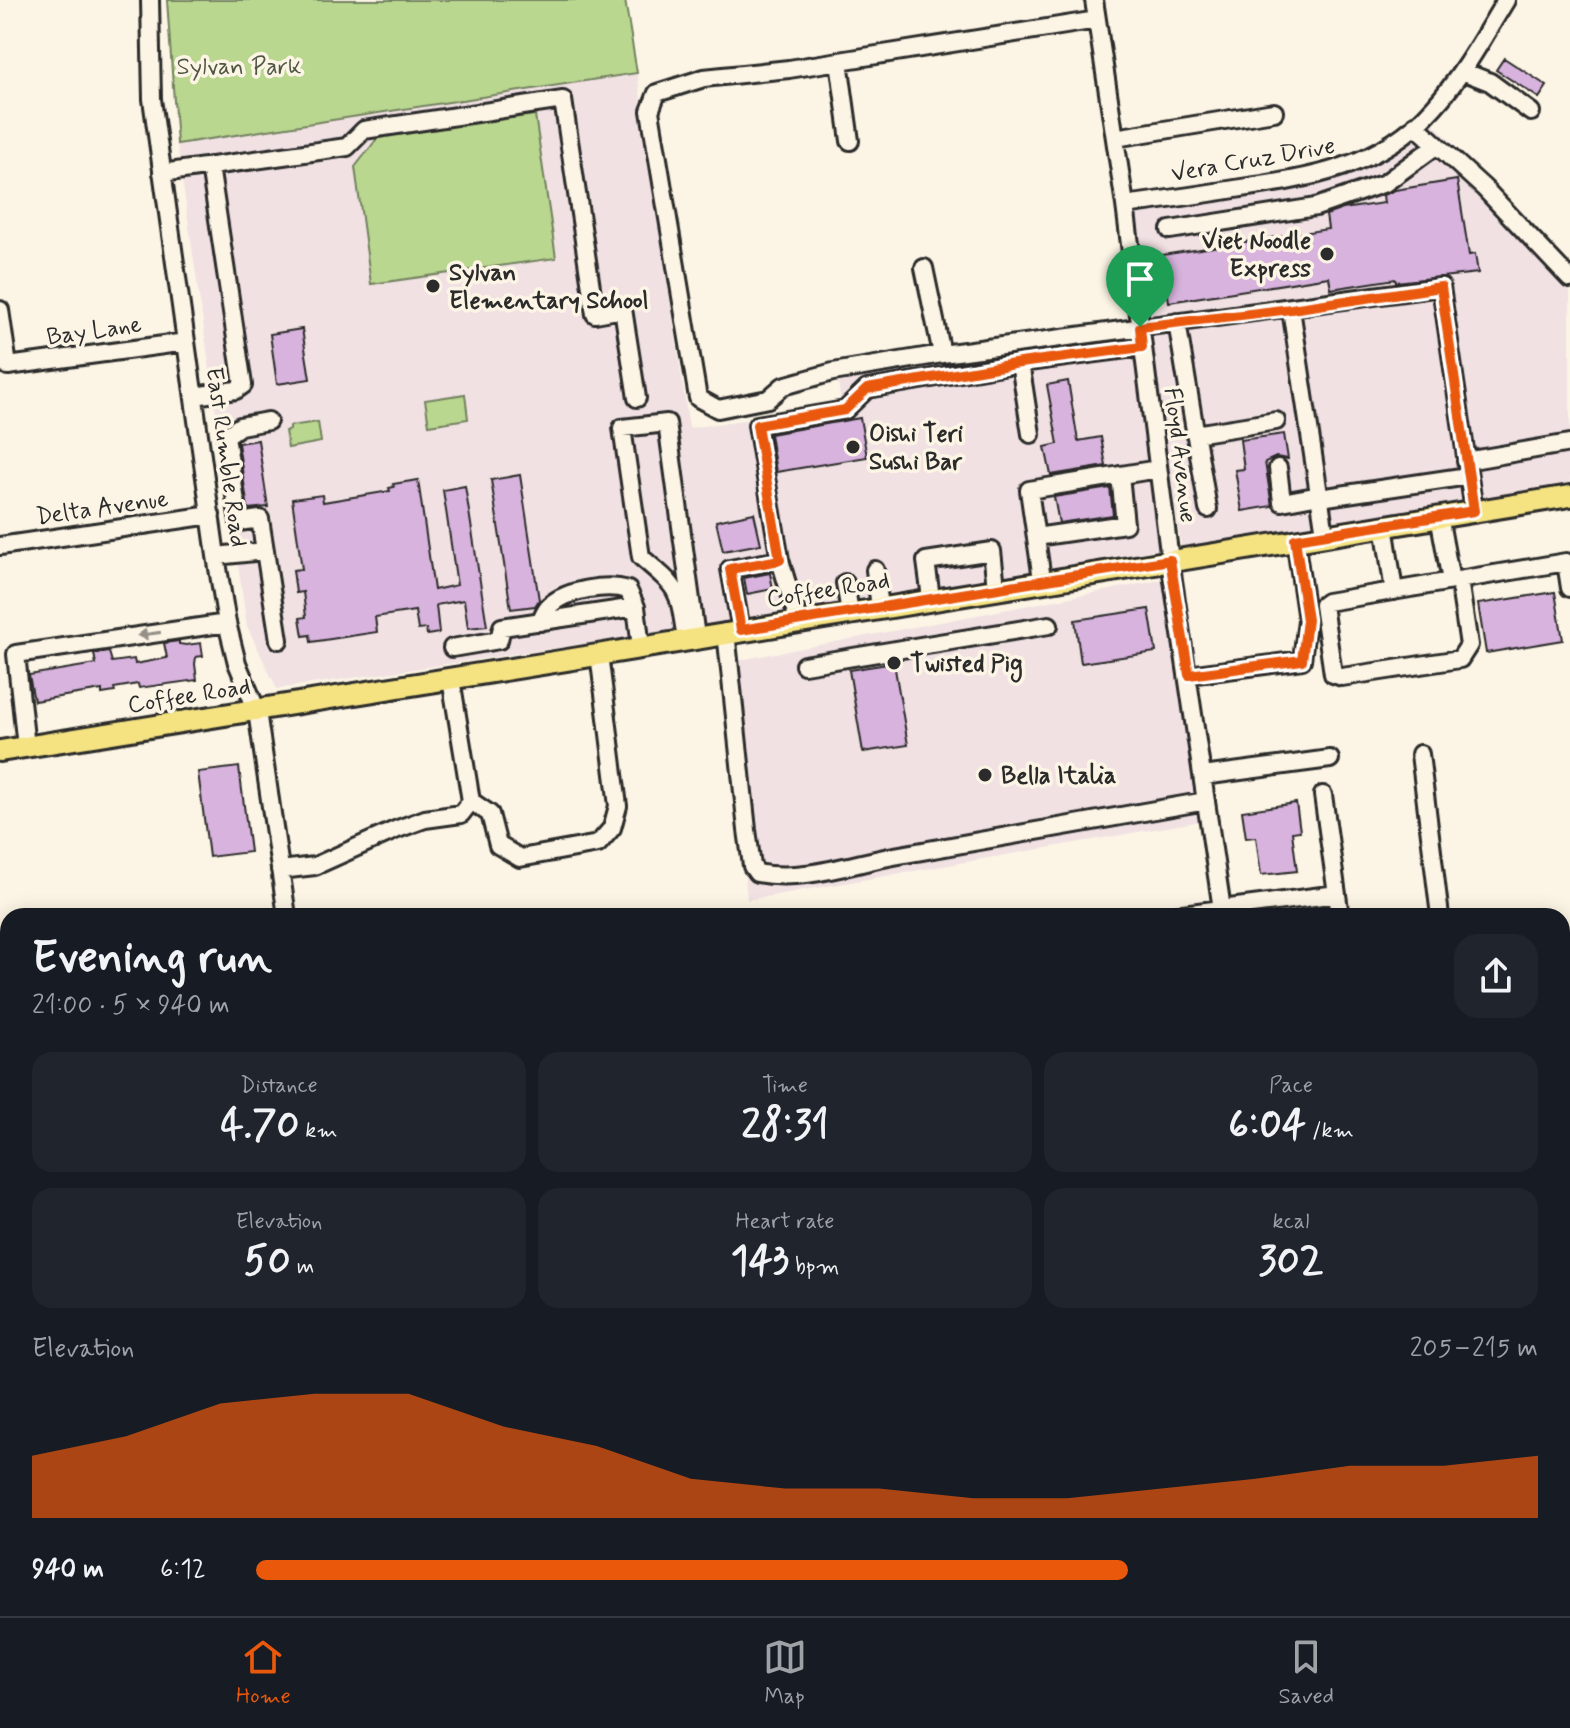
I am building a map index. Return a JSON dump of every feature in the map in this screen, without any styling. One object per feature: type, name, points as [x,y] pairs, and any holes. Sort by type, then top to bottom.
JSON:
[{"type":"main road","name":"Coffee Road","points":[[0,751],[451,679],[1042,579],[1570,496]]},
{"type":"street","name":"East Rumble Road","points":[[150,0],[152,99],[216,556],[227,623],[242,680],[257,711],[286,908]]},
{"type":"street","name":"Floyd Avenue","points":[[1094,0],[1125,205],[1170,560],[1222,908]]},
{"type":"street","name":"Vera Cruz Drive","points":[[1125,205],[1299,180],[1331,172],[1384,148],[1432,109],[1462,71],[1506,0]]},
{"type":"street","points":[[1097,20],[839,61],[704,78],[657,93],[650,111],[698,398],[718,409],[768,399],[783,386],[822,375],[942,354],[1441,287],[1474,511]]},
{"type":"street","points":[[839,61],[850,141]]},
{"type":"street","points":[[1462,71],[1490,82],[1531,112]]},
{"type":"street","points":[[162,173],[347,147],[364,130],[563,100],[595,314],[623,309],[637,398]]},
{"type":"street","points":[[1115,138],[1274,112]]},
{"type":"street","points":[[1415,125],[1484,188],[1570,279]]},
{"type":"street","points":[[1170,230],[1316,207],[1385,183],[1437,145]]},
{"type":"street","points":[[194,396],[236,390],[243,385],[210,166]]},
{"type":"street","points":[[924,268],[942,354]]},
{"type":"street","points":[[1291,309],[1325,534]]},
{"type":"street","name":"Bay Lane","points":[[0,310],[8,366],[186,342]]},
{"type":"street","points":[[1177,322],[1208,509]]},
{"type":"street","points":[[798,620],[780,560],[757,425],[845,410],[867,389],[1020,363],[1142,347]]},
{"type":"street","points":[[1020,363],[1031,434]]},
{"type":"street","points":[[200,442],[226,436],[240,426],[268,421]]},
{"type":"street","points":[[1195,434],[1276,421]]},
{"type":"street","points":[[667,423],[691,638],[674,584],[641,557],[622,428],[667,423]]},
{"type":"street","points":[[226,436],[239,522],[260,519],[279,640]]},
{"type":"street","points":[[1278,468],[1282,502],[1467,468],[1570,443]]},
{"type":"street","points":[[1042,579],[1029,490],[1158,469]]},
{"type":"street","points":[[1036,537],[1125,524],[1120,475]]},
{"type":"street","name":"Delta Avenue","points":[[0,546],[211,515]]},
{"type":"street","points":[[1439,516],[1455,580],[1469,645],[1460,659],[1342,677],[1333,674],[1323,605],[1327,602],[1455,580],[1566,562],[1570,588]]},
{"type":"street","points":[[1384,525],[1394,591]]},
{"type":"street","points":[[1189,675],[1302,660],[1307,620],[1295,539]]},
{"type":"street","points":[[216,556],[265,551]]},
{"type":"street","points":[[931,598],[926,561],[992,551],[996,587]]},
{"type":"street","points":[[780,560],[730,569],[747,830],[752,866],[757,873],[778,877],[800,875],[1206,801]]},
{"type":"street","points":[[875,570],[880,607]]},
{"type":"street","points":[[845,583],[850,612]]},
{"type":"street","points":[[540,622],[548,606],[569,594],[616,586],[628,590],[636,607],[641,647]]},
{"type":"street","points":[[452,648],[499,640],[502,627],[636,607]]},
{"type":"street","points":[[26,747],[16,654],[227,623]]},
{"type":"street","points":[[804,665],[1049,625]]},
{"type":"street","points":[[451,679],[471,801],[490,814],[498,845],[520,858],[598,844],[612,828],[618,806],[599,654]]},
{"type":"street","points":[[1420,754],[1439,908]]},
{"type":"street","points":[[1203,776],[1330,759]]},
{"type":"street","points":[[1323,795],[1339,908]]},
{"type":"street","points":[[280,870],[315,866],[386,833],[425,819],[461,814],[471,801]]},
{"type":"street","points":[[1248,908],[1337,894]]},
{"type":"shaded area","name":"Sylvan Elementary School","points":[[637,73],[689,428],[841,406],[838,380],[1132,338],[1160,549],[719,624],[277,689],[247,626],[177,144]]},
{"type":"shaded area","points":[[1433,123],[1570,264],[1570,489],[1182,551],[1131,212],[1304,187],[1385,159]]},
{"type":"shaded area","points":[[1167,579],[1201,821],[747,900],[724,663]]},
{"type":"green space","name":"Sylvan Park","points":[[167,0],[625,0],[637,73],[177,144]]},
{"type":"green space","points":[[535,115],[556,258],[371,284],[355,167],[380,135]]},
{"type":"green space","points":[[465,394],[468,419],[429,425],[425,400]]},
{"type":"green space","points":[[318,422],[321,442],[288,448],[285,431],[290,430],[290,426]]},
{"type":"building","points":[[1504,58],[1547,86],[1539,98],[1496,70]]},
{"type":"building","points":[[1457,180],[1469,255],[1475,254],[1478,273],[1396,282],[1395,279],[1331,289],[1329,277],[1169,302],[1162,255],[1328,229],[1326,215],[1343,209],[1384,203],[1383,195],[1395,190]]},
{"type":"building","points":[[302,329],[310,379],[277,384],[270,334]]},
{"type":"building","points":[[1068,381],[1078,441],[1101,437],[1106,466],[1051,475],[1045,447],[1058,444],[1047,385]]},
{"type":"building","points":[[860,418],[867,457],[776,472],[770,434]]},
{"type":"building","points":[[1284,434],[1288,459],[1276,457],[1265,462],[1272,506],[1242,511],[1235,470],[1244,469],[1240,440]]},
{"type":"building","points":[[258,440],[268,507],[248,509],[238,443]]},
{"type":"building","points":[[520,475],[539,600],[535,606],[511,609],[491,480]]},
{"type":"building","points":[[418,480],[434,590],[457,585],[443,490],[465,486],[487,626],[468,628],[464,600],[436,605],[439,633],[427,635],[426,629],[418,630],[415,611],[375,617],[377,632],[311,642],[310,635],[303,636],[300,618],[306,617],[303,592],[296,593],[293,570],[302,569],[292,499],[322,495],[323,502],[390,491],[393,484]]},
{"type":"building","points":[[1110,488],[1113,515],[1059,523],[1054,497]]},
{"type":"building","points":[[754,513],[761,544],[723,551],[716,521]]},
{"type":"building","points":[[770,573],[773,589],[747,594],[744,578]]},
{"type":"building","points":[[1555,592],[1563,640],[1486,653],[1478,604]]},
{"type":"building","points":[[1149,609],[1156,652],[1081,663],[1075,620]]},
{"type":"building","points":[[179,641],[179,644],[186,645],[201,643],[203,656],[196,657],[195,664],[197,680],[139,688],[138,684],[114,688],[115,692],[102,694],[102,690],[34,701],[29,675],[96,664],[94,654],[109,652],[112,662],[134,659],[135,664],[167,658],[164,643]]},
{"type":"building","points":[[894,663],[908,745],[863,752],[849,670]]},
{"type":"building","points":[[239,767],[250,852],[209,857],[198,772]]},
{"type":"building","points":[[1296,803],[1300,831],[1292,832],[1297,871],[1261,875],[1256,837],[1246,838],[1242,811]]},
{"type":"place","name":"Viet Noodle Express","points":[[1327,254]]},
{"type":"place","name":"Sylvan Elementary School","points":[[433,286]]},
{"type":"place","name":"Oishi Teri Sushi Bar","points":[[853,447]]},
{"type":"place","name":"Twisted Pig","points":[[894,663]]},
{"type":"place","name":"Bella Italia","points":[[985,775]]},
{"type":"route","points":[[1441,287],[1474,511],[1295,539],[1307,620],[1302,660],[1189,675],[1170,560],[741,630],[730,569],[780,560],[757,425],[845,410],[867,389],[1020,363],[1142,347],[1140,327],[1441,287]]}]
